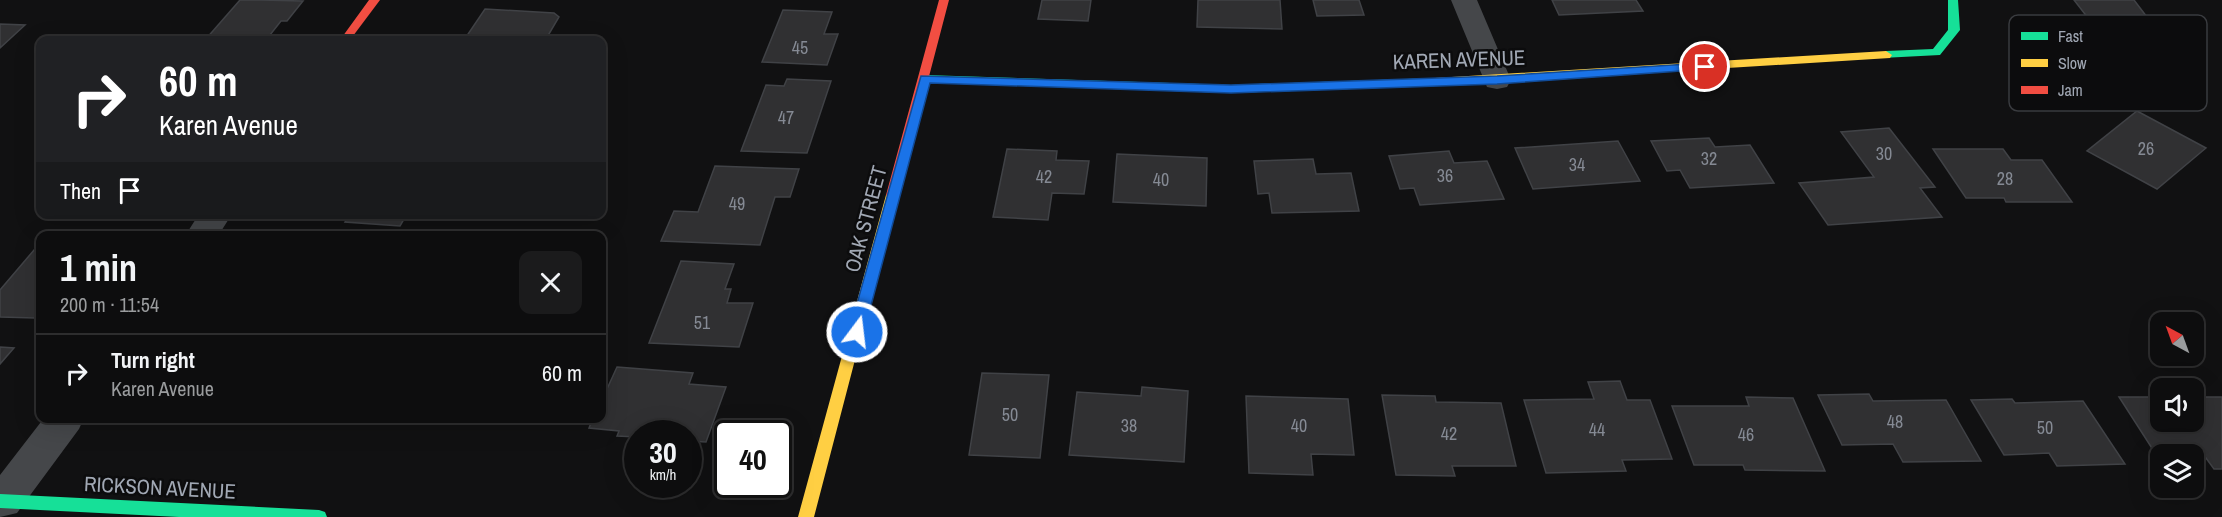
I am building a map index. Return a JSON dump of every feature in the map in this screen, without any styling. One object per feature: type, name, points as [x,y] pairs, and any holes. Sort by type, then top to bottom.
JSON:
[{"type":"street","points":[[348,36],[375,0]]},
{"type":"street","name":"OAK STREET","points":[[806,517],[925,79],[944,0]]},
{"type":"street","points":[[1464,0],[1497,80]]},
{"type":"street","name":"KAREN AVENUE","points":[[925,79],[1231,89],[1497,80],[1936,52],[1954,30],[1953,0]]},
{"type":"street","points":[[2,501],[62,423]]},
{"type":"street","name":"RICKSON AVENUE","points":[[2,501],[319,517]]},
{"type":"building","points":[[240,0],[303,1],[287,21],[281,21],[269,36],[208,36]]},
{"type":"building","points":[[1042,0],[1091,0],[1088,21],[1038,19]]},
{"type":"building","points":[[1198,0],[1280,0],[1282,29],[1197,27]]},
{"type":"building","points":[[1313,0],[1359,0],[1364,15],[1317,16]]},
{"type":"building","points":[[1552,0],[1636,0],[1643,11],[1559,15]]},
{"type":"building","points":[[2074,0],[2134,0],[2145,15],[2086,15]]},
{"type":"building","points":[[485,9],[554,13],[559,17],[548,36],[467,36]]},
{"type":"building","points":[[783,10],[832,12],[824,34],[838,34],[827,65],[762,62]]},
{"type":"building","points":[[0,24],[25,25],[0,48]]},
{"type":"building","points":[[787,79],[831,81],[807,153],[741,151],[766,85],[784,86]]},
{"type":"building","points":[[2137,111],[2206,148],[2157,189],[2087,151]]},
{"type":"building","points":[[1889,128],[1935,187],[1920,188],[1942,217],[1828,225],[1799,183],[1874,177],[1841,132]]},
{"type":"building","points":[[1709,138],[1715,147],[1750,145],[1774,183],[1690,188],[1680,170],[1667,171],[1651,141]]},
{"type":"building","points":[[1618,141],[1640,181],[1533,189],[1515,148]]},
{"type":"building","points":[[1007,149],[1057,151],[1056,160],[1089,161],[1084,194],[1052,193],[1048,220],[993,217]]},
{"type":"building","points":[[1933,149],[2003,149],[2011,160],[2042,160],[2072,202],[2006,202],[2004,198],[1966,198]]},
{"type":"building","points":[[1449,151],[1454,163],[1487,161],[1504,199],[1420,205],[1414,188],[1400,189],[1389,156]]},
{"type":"building","points":[[1117,154],[1207,158],[1206,206],[1113,202]]},
{"type":"building","points":[[1313,159],[1316,174],[1351,173],[1359,211],[1272,213],[1269,193],[1258,194],[1254,161]]},
{"type":"building","points":[[715,166],[799,169],[790,197],[775,197],[760,245],[661,241],[674,211],[698,212]]},
{"type":"building","points":[[347,219],[404,219],[400,226],[345,222]]},
{"type":"building","points":[[36,248],[35,318],[0,317],[0,290]]},
{"type":"building","points":[[681,261],[734,264],[725,289],[731,289],[727,303],[753,303],[739,347],[649,343]]},
{"type":"building","points":[[0,347],[14,348],[0,364]]},
{"type":"building","points":[[617,367],[693,373],[689,384],[726,387],[706,442],[702,442],[702,420],[624,420],[624,436],[617,436],[619,431],[589,428],[591,423],[606,423],[606,391]]},
{"type":"building","points":[[982,373],[1049,375],[1040,458],[969,455]]},
{"type":"building","points":[[1620,381],[1627,400],[1650,400],[1672,459],[1622,460],[1626,471],[1546,473],[1524,400],[1594,399],[1588,382]]},
{"type":"building","points":[[1142,387],[1188,391],[1184,462],[1069,455],[1077,392],[1141,396]]},
{"type":"building","points":[[1869,394],[1873,401],[1946,400],[1981,461],[1903,462],[1893,444],[1842,445],[1818,395]]},
{"type":"building","points":[[1382,395],[1435,396],[1436,402],[1501,403],[1516,466],[1452,466],[1455,476],[1396,475]]},
{"type":"building","points":[[1246,396],[1348,399],[1354,455],[1311,454],[1313,475],[1249,473]]},
{"type":"building","points":[[1746,397],[1793,398],[1825,471],[1745,470],[1743,465],[1694,465],[1672,406],[1749,406]]},
{"type":"building","points":[[2119,397],[2150,397],[2150,432],[2204,432],[2204,397],[2222,397],[2222,469],[2214,469],[2204,455],[2204,444],[2150,445]]},
{"type":"building","points":[[2012,399],[2015,403],[2083,401],[2125,464],[2057,466],[2049,453],[2004,455],[1971,400]]},
{"type":"traffic: fast","points":[[1886,55],[1936,52],[1954,30],[1953,0]]},
{"type":"traffic: fast","points":[[925,79],[1231,89],[1435,82]]},
{"type":"traffic: fast","points":[[0,501],[319,517]]},
{"type":"traffic: slow","points":[[1435,82],[1886,55]]},
{"type":"traffic: slow","points":[[806,517],[892,195]]},
{"type":"traffic: jam","points":[[348,36],[375,0]]},
{"type":"traffic: jam","points":[[892,195],[944,0]]},
{"type":"route","points":[[857,332],[925,79],[1231,89],[1497,80],[1705,67]]}]
